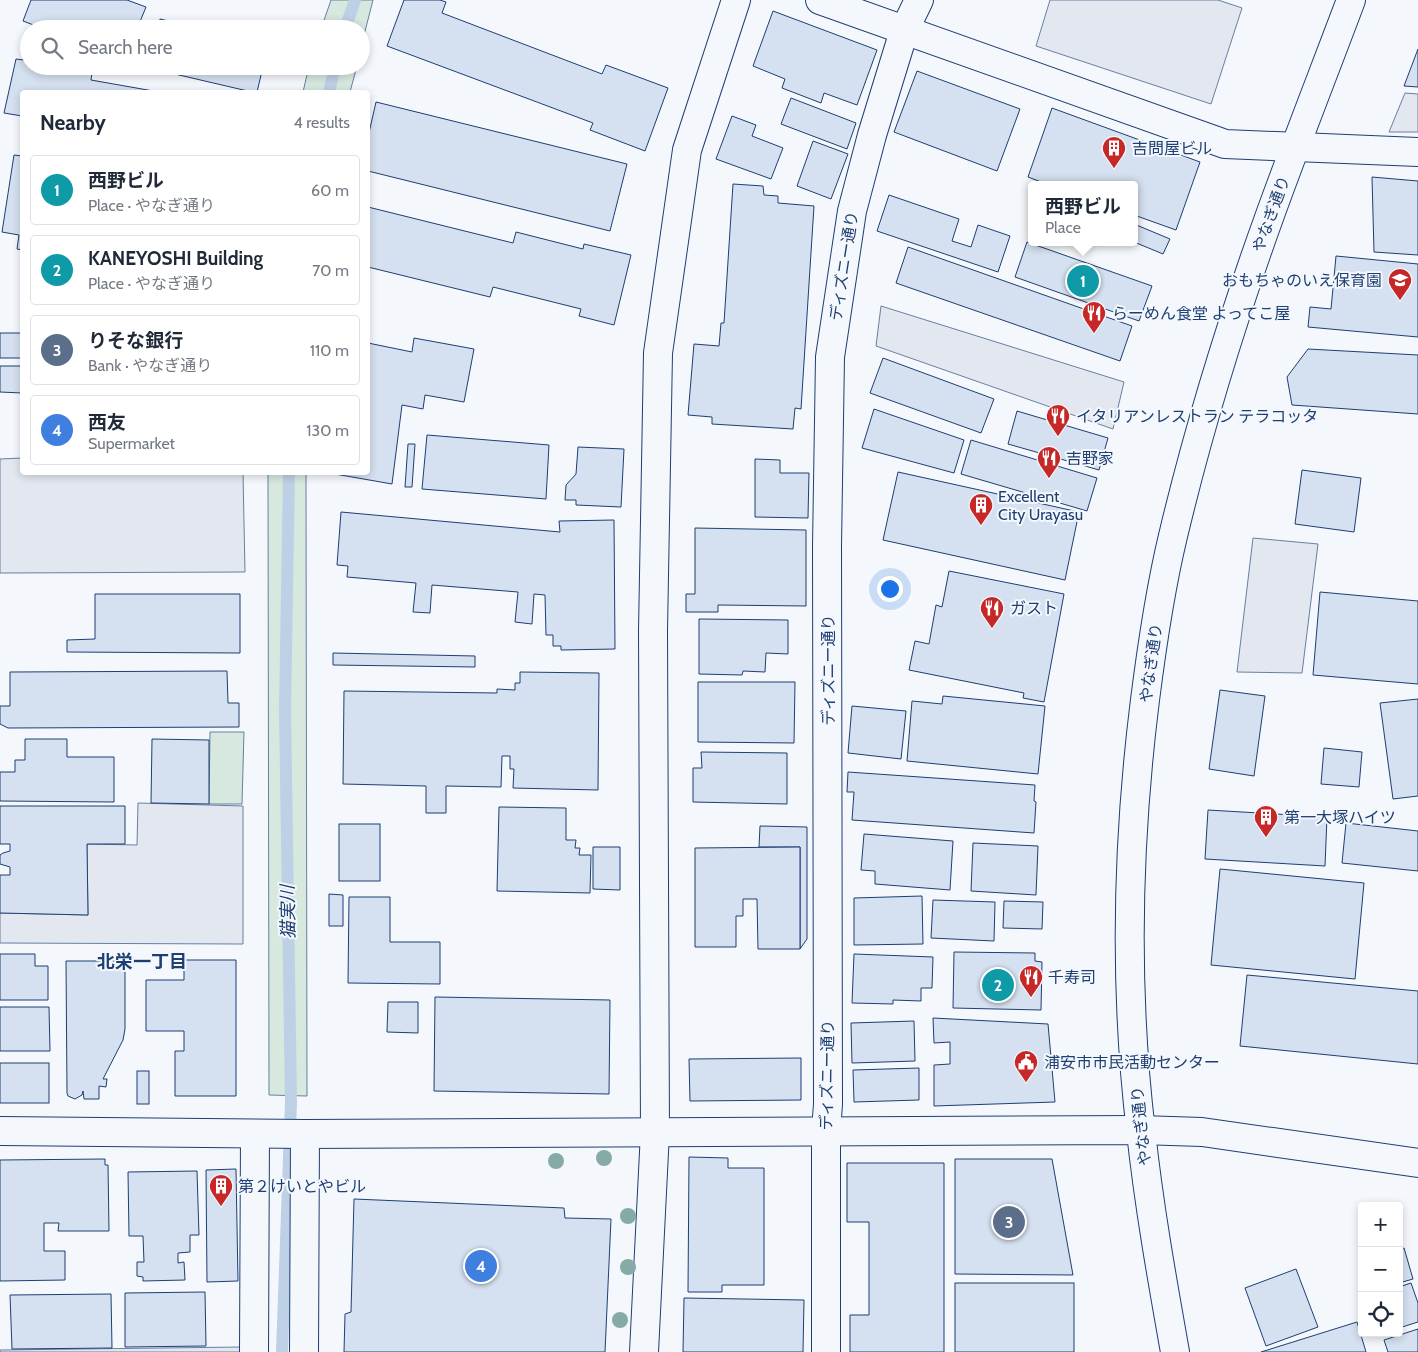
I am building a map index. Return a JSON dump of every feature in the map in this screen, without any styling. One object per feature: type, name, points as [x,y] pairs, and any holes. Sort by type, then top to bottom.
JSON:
[{"type":"street","points":[[644,1352],[655,1132],[653,631],[658,353],[687,150],[736,0]]},
{"type":"street","points":[[820,0],[1225,144],[1418,152]]},
{"type":"street","name":"ディズニー通り","points":[[826,1352],[830,357],[852,211],[872,134],[904,31],[919,0]]},
{"type":"street","name":"やなぎ通り","points":[[1175,1352],[1156,1243],[1140,1130],[1132,1032],[1129,952],[1131,854],[1140,740],[1154,632],[1172,539],[1196,445],[1227,343],[1270,215],[1351,0]]},
{"type":"street","points":[[0,1131],[311,1134],[1140,1130],[1202,1132],[1418,1163]]},
{"type":"street","points":[[254,1352],[255,1134]]},
{"type":"street","points":[[304,1352],[311,1134]]},
{"type":"shaded area","points":[[331,0],[373,0],[368,20],[324,20]]},
{"type":"shaded area","points":[[1050,0],[1218,0],[1242,8],[1211,104],[1036,46]]},
{"type":"shaded area","points":[[307,75],[355,75],[351,90],[303,90]]},
{"type":"shaded area","points":[[1405,93],[1418,94],[1418,132],[1389,132]]},
{"type":"shaded area","points":[[881,306],[1124,382],[1113,429],[876,346]]},
{"type":"shaded area","points":[[20,458],[20,475],[243,475],[245,572],[0,573],[0,459]]},
{"type":"shaded area","points":[[268,475],[306,475],[307,1096],[269,1095]]},
{"type":"shaded area","points":[[1253,538],[1318,544],[1302,673],[1237,672]]},
{"type":"shaded area","points":[[210,732],[244,732],[242,804],[209,804]]},
{"type":"shaded area","points":[[138,803],[243,806],[243,944],[0,943],[0,913],[88,915],[87,844],[137,845]]},
{"type":"shaded area","points":[[243,1347],[243,1352],[0,1352],[0,1350]]},
{"type":"building","points":[[31,0],[127,0],[146,7],[141,20],[23,20]]},
{"type":"building","points":[[404,0],[440,0],[446,2],[442,13],[602,74],[606,65],[668,88],[645,151],[590,130],[593,123],[387,46]]},
{"type":"building","points":[[773,11],[877,50],[857,105],[824,93],[821,103],[782,88],[785,79],[753,66]]},
{"type":"building","points":[[1418,49],[1418,87],[1404,86]]},
{"type":"building","points":[[16,59],[20,60],[20,75],[92,75],[91,80],[148,90],[20,90],[20,116],[4,113]]},
{"type":"building","points":[[917,71],[1020,109],[997,171],[894,132]]},
{"type":"building","points":[[179,75],[261,75],[257,90],[243,90]]},
{"type":"building","points":[[791,98],[856,123],[847,149],[781,124]]},
{"type":"building","points":[[376,102],[627,164],[610,231],[370,171],[370,128]]},
{"type":"building","name":"吉問屋ビル","points":[[1052,108],[1200,162],[1176,230],[1138,216],[1138,181],[1038,181],[1028,177]]},
{"type":"building","points":[[732,116],[756,125],[752,136],[783,148],[771,179],[716,159]]},
{"type":"building","points":[[813,141],[848,154],[831,199],[797,186]]},
{"type":"building","points":[[14,155],[20,156],[20,250],[17,249],[19,235],[2,232]]},
{"type":"building","points":[[1372,177],[1418,181],[1418,255],[1374,252]]},
{"type":"building","points":[[733,184],[763,186],[764,195],[778,196],[778,203],[814,206],[801,409],[795,408],[793,429],[712,424],[712,417],[688,415],[694,344],[719,346],[721,323],[724,323]]},
{"type":"building","points":[[889,195],[959,219],[952,241],[971,247],[978,225],[1010,236],[998,272],[877,231]]},
{"type":"building","points":[[370,207],[513,243],[516,232],[583,249],[584,244],[631,255],[614,325],[579,316],[581,309],[493,287],[490,297],[370,267]]},
{"type":"building","points":[[1138,226],[1170,239],[1163,254],[1138,244]]},
{"type":"building","points":[[1027,242],[1028,246],[1038,246],[1152,286],[1139,321],[1015,277]]},
{"type":"building","points":[[908,247],[1132,326],[1120,361],[896,283]]},
{"type":"building","points":[[1336,256],[1418,264],[1418,337],[1308,327],[1310,307],[1331,309]]},
{"type":"building","points":[[0,333],[20,333],[20,358],[0,358]]},
{"type":"building","points":[[414,338],[474,349],[464,402],[425,395],[423,409],[402,405],[392,484],[341,475],[370,475],[370,343],[412,352]]},
{"type":"building","points":[[1308,349],[1418,355],[1418,414],[1292,405],[1287,377]]},
{"type":"building","points":[[883,358],[994,399],[981,433],[870,393]]},
{"type":"building","points":[[0,366],[20,366],[20,393],[0,392]]},
{"type":"building","points":[[874,409],[964,440],[954,473],[862,448]]},
{"type":"building","points":[[1017,411],[1108,438],[1099,470],[1008,444]]},
{"type":"building","points":[[427,435],[549,445],[546,499],[422,489]]},
{"type":"building","points":[[971,440],[1097,478],[1087,511],[961,474]]},
{"type":"building","points":[[408,444],[415,444],[412,487],[405,487]]},
{"type":"building","points":[[578,447],[624,449],[621,507],[576,505],[576,500],[565,500],[566,485],[576,474]]},
{"type":"building","points":[[755,459],[780,460],[780,473],[809,473],[808,518],[755,517]]},
{"type":"building","points":[[1302,470],[1361,478],[1354,532],[1295,524]]},
{"type":"building","name":"Excellent City Urayasu","points":[[898,472],[1079,512],[1065,580],[883,540]]},
{"type":"building","points":[[341,512],[560,532],[559,521],[614,520],[615,649],[561,650],[561,646],[553,646],[553,635],[546,635],[545,595],[534,594],[532,624],[515,622],[518,592],[432,585],[430,613],[413,612],[416,583],[347,577],[348,566],[337,565]]},
{"type":"building","points":[[695,528],[806,530],[806,606],[718,605],[718,612],[686,612],[686,594],[695,594]]},
{"type":"building","points":[[949,571],[1064,594],[1044,702],[1023,698],[1024,693],[909,670],[915,641],[929,644],[936,605],[942,607]]},
{"type":"building","points":[[1320,592],[1418,601],[1418,684],[1313,675]]},
{"type":"building","points":[[95,594],[240,594],[240,653],[67,652],[67,640],[95,639]]},
{"type":"building","points":[[699,619],[788,620],[788,654],[766,653],[765,672],[743,671],[742,675],[699,674]]},
{"type":"building","points":[[333,653],[475,656],[475,667],[333,665]]},
{"type":"building","points":[[227,671],[228,703],[239,703],[239,727],[8,728],[0,724],[0,706],[10,706],[10,672]]},
{"type":"building","points":[[520,672],[599,673],[598,790],[513,788],[514,769],[510,769],[510,756],[502,756],[501,787],[446,786],[446,813],[426,813],[426,786],[343,784],[344,691],[497,693],[497,689],[515,690],[515,683],[520,683]]},
{"type":"building","points":[[698,682],[795,682],[794,743],[698,742]]},
{"type":"building","points":[[1220,690],[1265,696],[1254,776],[1209,769]]},
{"type":"building","points":[[943,696],[1045,706],[1038,774],[907,761],[912,701],[942,704]]},
{"type":"building","points":[[1418,699],[1418,796],[1393,799],[1380,703]]},
{"type":"building","points":[[852,706],[906,711],[901,759],[848,753]]},
{"type":"building","points":[[25,739],[67,739],[67,757],[114,757],[114,802],[0,801],[0,772],[15,772],[15,760],[25,760]]},
{"type":"building","points":[[152,739],[209,740],[209,804],[151,803]]},
{"type":"building","points":[[1324,748],[1362,752],[1359,787],[1321,784]]},
{"type":"building","points":[[701,752],[787,753],[787,804],[693,802],[693,768],[702,768]]},
{"type":"building","points":[[848,772],[1035,785],[1034,833],[852,820],[854,792],[847,792]]},
{"type":"building","points":[[0,806],[125,806],[125,844],[87,844],[88,915],[0,913],[0,875],[10,875],[10,867],[0,864],[0,855],[10,851],[10,844],[0,844]]},
{"type":"building","points":[[499,807],[566,808],[566,840],[576,840],[575,848],[580,848],[579,855],[591,855],[590,893],[497,891]]},
{"type":"building","name":"第一大塚ハイツ","points":[[1208,810],[1327,817],[1325,866],[1205,859]]},
{"type":"building","points":[[1346,823],[1418,831],[1418,871],[1342,863]]},
{"type":"building","points":[[339,824],[380,824],[380,881],[339,881]]},
{"type":"building","points":[[760,826],[807,827],[807,939],[800,949],[800,847],[759,847]]},
{"type":"building","points":[[864,834],[953,841],[950,890],[875,884],[875,871],[861,870]]},
{"type":"building","points":[[973,843],[1038,846],[1036,895],[971,891]]},
{"type":"building","points":[[593,847],[620,847],[620,890],[593,889]]},
{"type":"building","points":[[800,847],[800,949],[758,949],[757,899],[743,899],[743,916],[736,916],[736,947],[695,947],[695,848]]},
{"type":"building","points":[[1220,869],[1364,883],[1355,979],[1211,965]]},
{"type":"building","points":[[329,894],[343,895],[343,926],[329,926]]},
{"type":"building","points":[[922,896],[923,944],[854,945],[854,898]]},
{"type":"building","points":[[349,897],[390,897],[390,942],[440,942],[440,984],[348,983]]},
{"type":"building","points":[[933,900],[995,902],[994,941],[931,938]]},
{"type":"building","points":[[1004,901],[1043,902],[1042,929],[1003,928]]},
{"type":"building","points":[[954,952],[1035,953],[1035,961],[1042,962],[1041,1010],[953,1008]]},
{"type":"building","points":[[0,954],[35,954],[35,966],[48,966],[48,1000],[0,1000]]},
{"type":"building","points":[[854,954],[933,957],[932,988],[921,988],[921,1001],[893,1000],[893,1004],[852,1003]]},
{"type":"building","points":[[184,960],[236,960],[236,1096],[175,1096],[175,1051],[184,1051],[184,1031],[146,1031],[146,980],[184,980]]},
{"type":"building","points":[[66,961],[125,961],[125,1029],[123,1040],[103,1079],[107,1079],[106,1087],[99,1086],[99,1099],[84,1099],[83,1091],[82,1095],[75,1099],[68,1096],[67,1093]]},
{"type":"building","points":[[1247,975],[1418,991],[1418,1064],[1240,1046]]},
{"type":"building","points":[[435,997],[610,1000],[609,1094],[434,1091]]},
{"type":"building","points":[[388,1002],[418,1002],[418,1033],[387,1032]]},
{"type":"building","points":[[0,1007],[49,1007],[50,1051],[0,1051]]},
{"type":"building","points":[[933,1018],[1048,1024],[1055,1102],[934,1106],[934,1065],[950,1064],[950,1042],[934,1043]]},
{"type":"building","points":[[914,1021],[915,1061],[852,1063],[851,1023]]},
{"type":"building","points":[[801,1058],[801,1100],[690,1101],[689,1059]]},
{"type":"building","points":[[0,1063],[49,1063],[49,1103],[0,1103]]},
{"type":"building","points":[[919,1068],[919,1100],[854,1102],[853,1070]]},
{"type":"building","points":[[137,1071],[149,1071],[149,1104],[137,1104]]},
{"type":"building","points":[[689,1157],[728,1158],[728,1168],[764,1168],[764,1285],[722,1285],[722,1292],[688,1292]]},
{"type":"building","points":[[105,1159],[105,1165],[108,1165],[109,1231],[58,1231],[59,1223],[44,1223],[44,1251],[65,1251],[65,1280],[0,1281],[0,1160]]},
{"type":"building","points":[[955,1159],[1052,1159],[1073,1275],[955,1274]]},
{"type":"building","points":[[847,1163],[944,1163],[944,1352],[850,1352],[850,1315],[869,1315],[869,1222],[847,1222]]},
{"type":"building","name":"第２けいとやビル","points":[[236,1169],[238,1281],[207,1282],[206,1170]]},
{"type":"building","points":[[197,1171],[199,1235],[190,1235],[190,1252],[178,1253],[178,1263],[184,1262],[185,1280],[143,1281],[143,1277],[137,1276],[137,1262],[144,1262],[143,1236],[129,1236],[128,1172]]},
{"type":"building","points":[[354,1199],[564,1208],[565,1218],[611,1219],[605,1352],[344,1352],[345,1314],[351,1312]]},
{"type":"building","points":[[1403,1248],[1413,1279],[1403,1282]]},
{"type":"building","points":[[1296,1269],[1318,1327],[1266,1346],[1245,1288]]},
{"type":"building","points":[[955,1283],[1074,1283],[1074,1352],[955,1352]]},
{"type":"building","points":[[1411,1283],[1418,1303],[1418,1322],[1403,1327],[1403,1292],[1403,1286]]},
{"type":"building","points":[[205,1292],[206,1346],[125,1347],[125,1293]]},
{"type":"building","points":[[111,1294],[112,1348],[12,1349],[10,1295]]},
{"type":"building","points":[[684,1298],[804,1300],[803,1352],[683,1352]]},
{"type":"building","points":[[1357,1322],[1358,1337],[1362,1337],[1366,1352],[1261,1352]]},
{"type":"building","points":[[1418,1329],[1418,1352],[1388,1352],[1384,1340],[1393,1337],[1403,1337],[1403,1334]]},
{"type":"waterway","name":"猫実川","points":[[348,20],[355,0]]},
{"type":"waterway","name":"猫実川","points":[[329,90],[333,75]]},
{"type":"waterway","name":"猫実川","points":[[282,1352],[291,1102],[285,710],[289,475]]},
{"type":"place","name":"吉問屋ビル","points":[[1114,169]]},
{"type":"place","name":"西野ビル","points":[[1083,281]]},
{"type":"place","name":"おもちゃのいえ保育園","points":[[1400,301]]},
{"type":"place","name":"らーめん食堂 よってこ屋","points":[[1094,334]]},
{"type":"place","name":"イタリアンレストラン テラコッタ","points":[[1058,437]]},
{"type":"place","name":"吉野家","points":[[1049,479]]},
{"type":"place","name":"Excellent City Urayasu","points":[[981,526]]},
{"type":"place","name":"ガスト","points":[[992,629]]},
{"type":"place","name":"第一大塚ハイツ","points":[[1266,838]]},
{"type":"place","name":"KANEYOSHI Building","points":[[998,985]]},
{"type":"place","name":"千寿司","points":[[1031,998]]},
{"type":"place","name":"浦安市市民活動センター","points":[[1026,1083]]},
{"type":"place","name":"第２けいとやビル","points":[[221,1207]]},
{"type":"place","name":"りそな銀行","points":[[1009,1222]]},
{"type":"place","name":"西友","points":[[481,1266]]},
{"type":"district","name":"北栄一丁目","points":[[142,962]]}]
